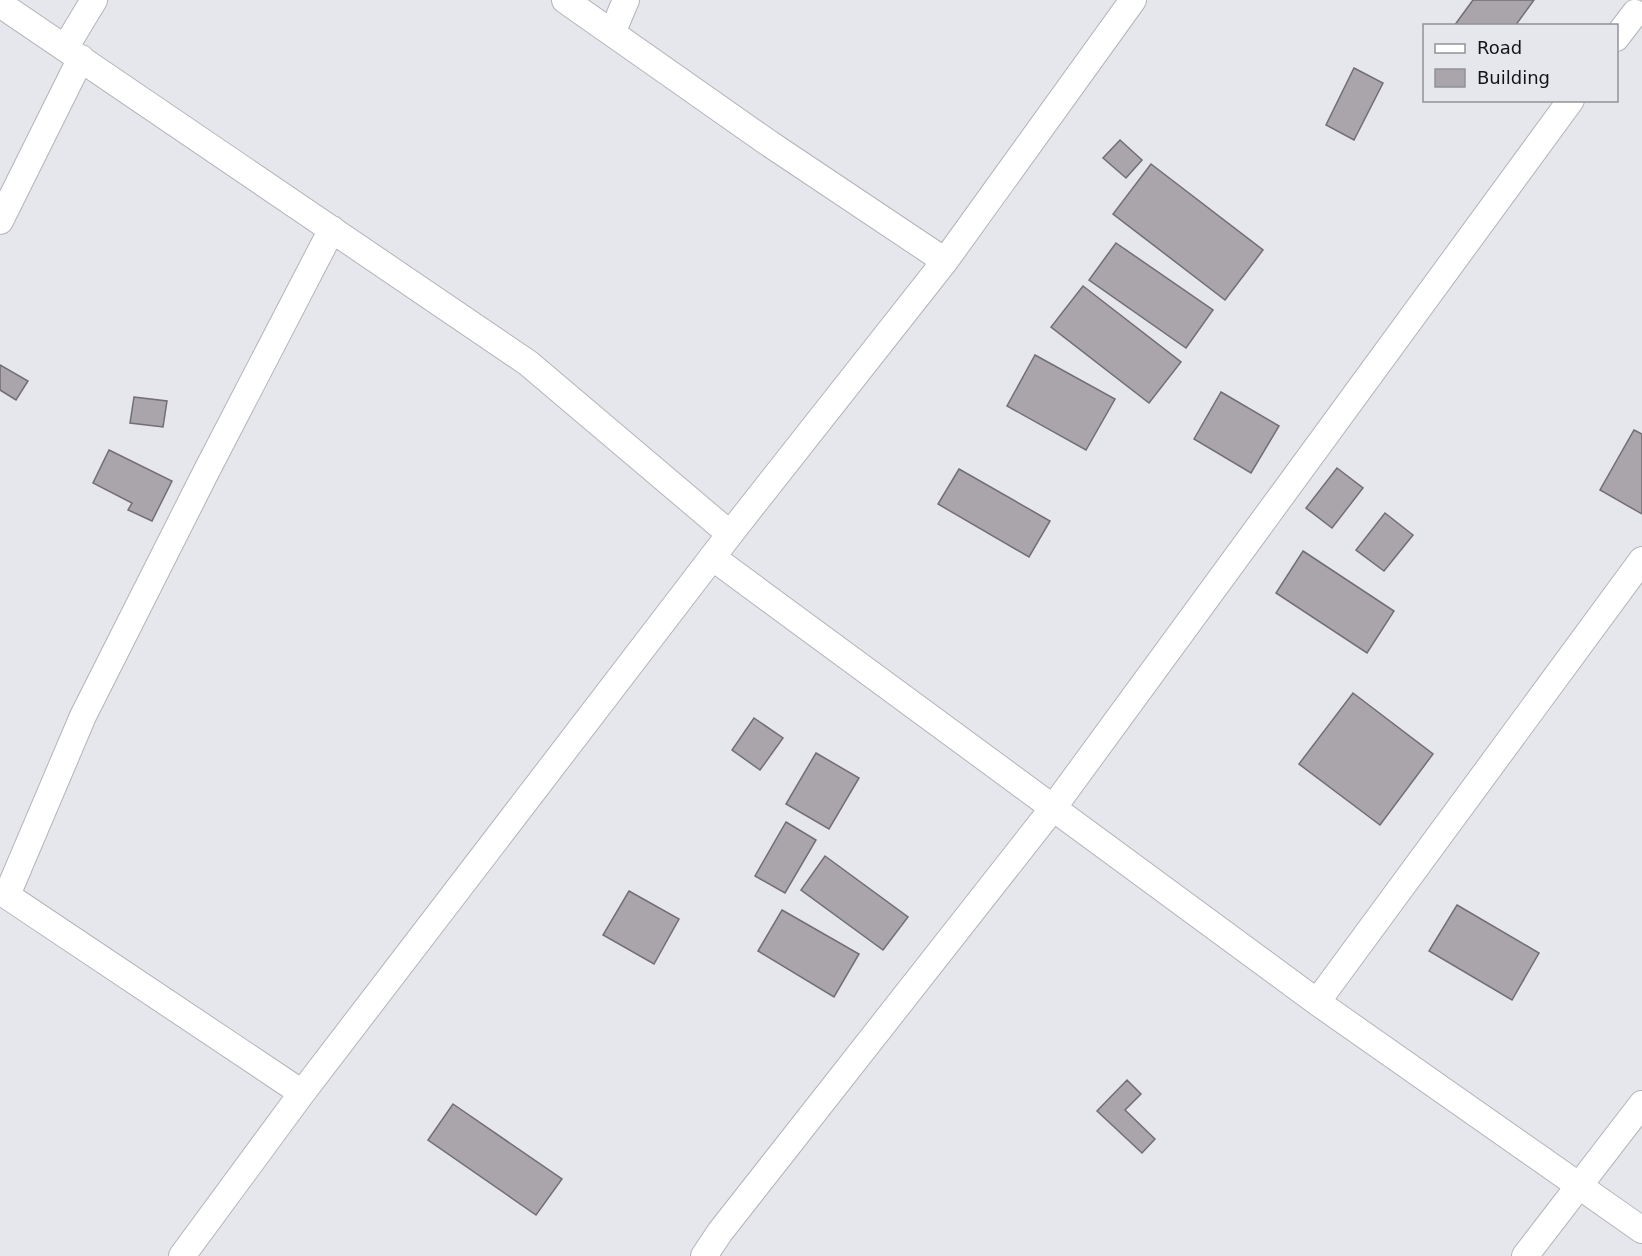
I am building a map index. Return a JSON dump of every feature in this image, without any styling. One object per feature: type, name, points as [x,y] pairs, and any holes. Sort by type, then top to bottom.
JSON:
[{"type":"street","points":[[0,221],[94,0]]},
{"type":"street","points":[[565,0],[770,144],[945,261]]},
{"type":"street","points":[[612,33],[626,0]]},
{"type":"street","points":[[182,1256],[302,1093],[712,557],[945,261],[1133,0]]},
{"type":"street","points":[[0,4],[528,363],[730,534]]},
{"type":"street","points":[[1618,36],[1632,10]]},
{"type":"street","points":[[704,1256],[728,1222],[1053,808],[1569,102]]},
{"type":"street","points":[[302,1093],[3,893],[83,716],[332,230]]},
{"type":"street","points":[[712,557],[1317,1002],[1642,1230]]},
{"type":"street","points":[[1317,1002],[1642,560]]},
{"type":"street","points":[[1525,1256],[1642,1104]]},
{"type":"building","points":[[1473,0],[1534,0],[1516,24],[1455,24]]},
{"type":"building","points":[[1354,68],[1383,83],[1354,140],[1326,125]]},
{"type":"building","points":[[1120,140],[1142,160],[1126,178],[1103,158]]},
{"type":"building","points":[[1151,164],[1263,250],[1225,300],[1113,214]]},
{"type":"building","points":[[1116,243],[1213,310],[1186,348],[1089,280]]},
{"type":"building","points":[[1083,286],[1181,362],[1149,403],[1051,327]]},
{"type":"building","points":[[1035,355],[1115,399],[1086,450],[1007,406]]},
{"type":"building","points":[[0,365],[28,381],[16,400],[0,390]]},
{"type":"building","points":[[1221,392],[1279,426],[1251,473],[1194,439]]},
{"type":"building","points":[[134,397],[167,401],[163,427],[130,423]]},
{"type":"building","points":[[1634,430],[1642,434],[1642,514],[1600,490]]},
{"type":"building","points":[[109,450],[172,481],[152,521],[128,510],[132,503],[93,483]]},
{"type":"building","points":[[1337,468],[1363,488],[1332,528],[1306,508]]},
{"type":"building","points":[[959,469],[1050,521],[1029,557],[938,504]]},
{"type":"building","points":[[1385,513],[1413,535],[1384,571],[1356,550]]},
{"type":"building","points":[[1303,551],[1394,611],[1367,653],[1276,593]]},
{"type":"building","points":[[1353,693],[1433,754],[1380,825],[1299,764]]},
{"type":"building","points":[[754,718],[783,738],[760,770],[732,750]]},
{"type":"building","points":[[816,753],[859,778],[829,829],[786,804]]},
{"type":"building","points":[[786,822],[816,840],[785,893],[755,876]]},
{"type":"building","points":[[825,856],[908,917],[883,950],[801,890]]},
{"type":"building","points":[[629,891],[679,919],[654,964],[603,935]]},
{"type":"building","points":[[1457,905],[1539,953],[1512,1000],[1429,951]]},
{"type":"building","points":[[782,910],[859,954],[834,997],[758,951]]},
{"type":"building","points":[[1127,1080],[1141,1094],[1125,1110],[1155,1139],[1142,1153],[1097,1111]]},
{"type":"building","points":[[453,1104],[562,1179],[536,1215],[428,1140]]}]
